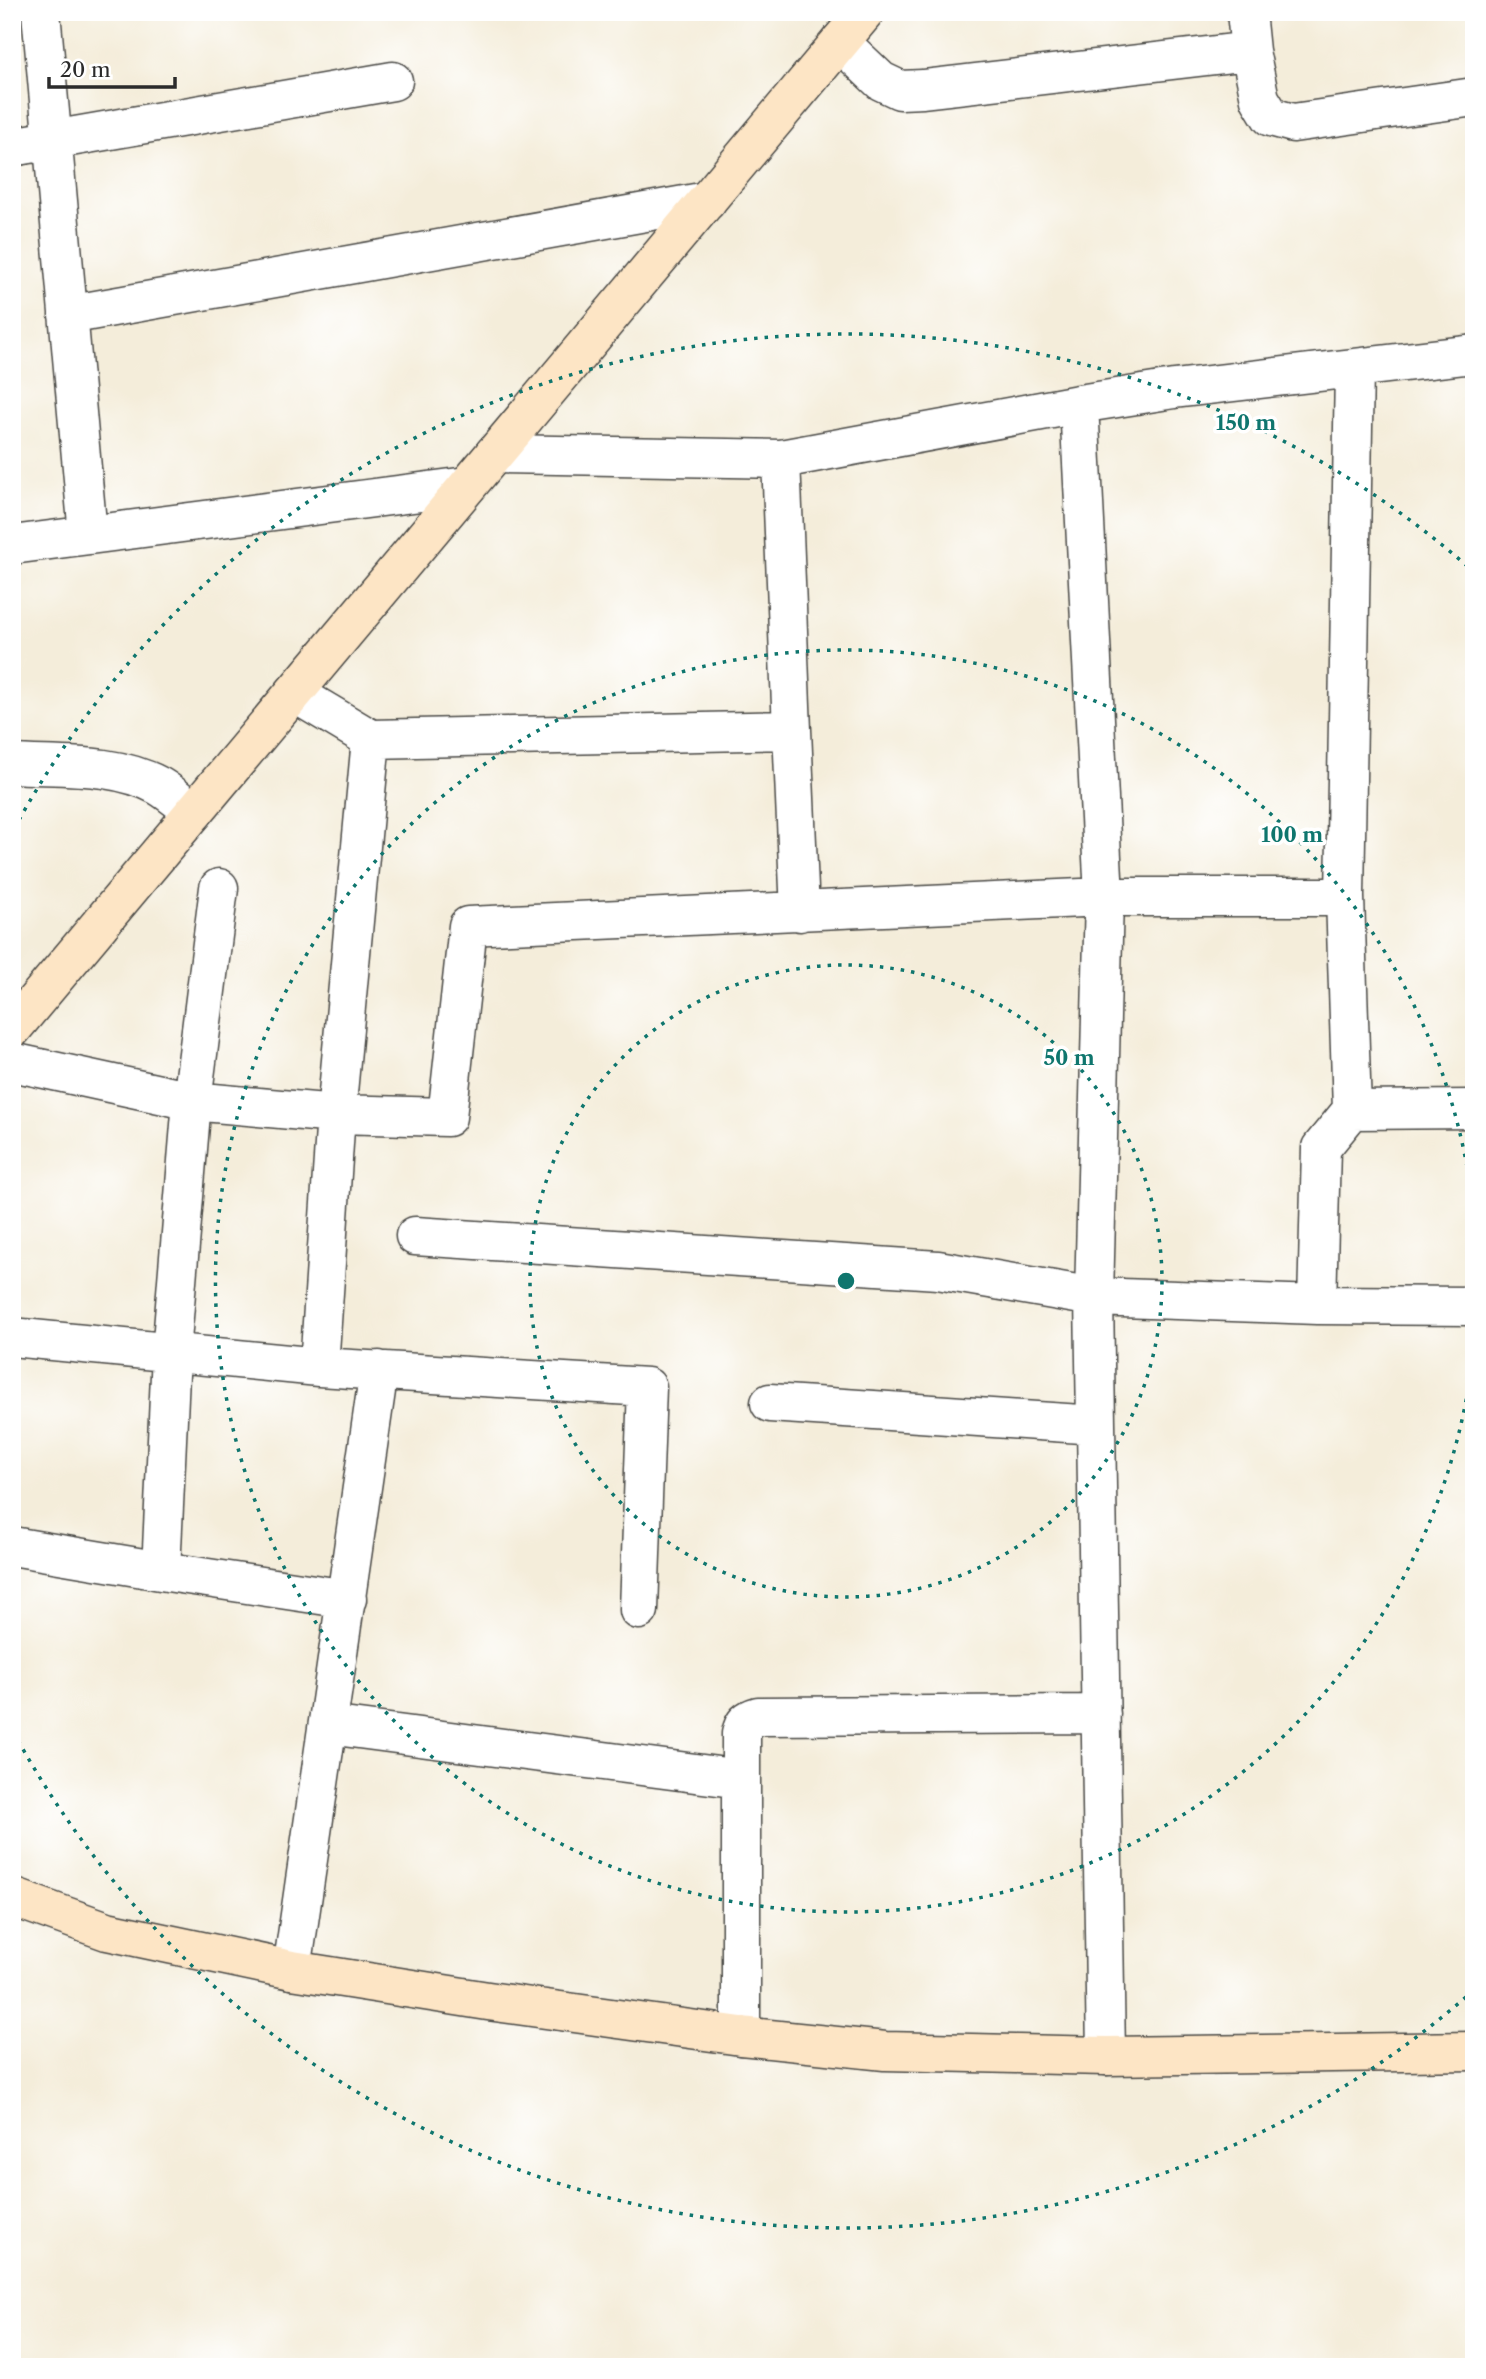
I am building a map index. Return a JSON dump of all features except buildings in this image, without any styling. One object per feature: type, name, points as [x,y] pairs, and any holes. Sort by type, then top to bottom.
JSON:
[{"type":"street","points":[[41,12],[88,535]]},
{"type":"street","points":[[12,1030],[865,12]]},
{"type":"street","points":[[1245,12],[1260,99],[1271,117],[1293,123],[1474,97]]},
{"type":"street","points":[[840,42],[881,81],[900,90],[1250,51]]},
{"type":"street","points":[[12,147],[393,81]]},
{"type":"street","points":[[68,315],[707,201]]},
{"type":"street","points":[[494,454],[780,459],[1174,389],[1474,354]]},
{"type":"street","points":[[1317,1305],[1321,1148],[1352,1110],[1345,897],[1354,369]]},
{"type":"street","points":[[1079,404],[1104,897],[1094,1297],[1106,2056]]},
{"type":"street","points":[[780,459],[800,912]]},
{"type":"street","points":[[12,545],[467,486]]},
{"type":"street","points":[[294,693],[370,739],[792,730]]},
{"type":"street","points":[[319,1367],[336,1114],[370,739]]},
{"type":"street","points":[[12,764],[101,769],[131,775],[160,786],[194,812]]},
{"type":"street","points":[[161,1571],[171,1353],[192,1101],[219,888]]},
{"type":"street","points":[[12,1062],[192,1101],[336,1114],[447,1117],[468,926],[1104,897],[1345,897]]},
{"type":"street","points":[[1352,1110],[1474,1109]]},
{"type":"street","points":[[415,1236],[938,1270],[1094,1297],[1317,1305],[1474,1306]]},
{"type":"street","points":[[12,1337],[319,1367],[647,1387],[639,1610]]},
{"type":"street","points":[[292,1970],[379,1370]]},
{"type":"street","points":[[770,1403],[1096,1425]]},
{"type":"street","points":[[12,1546],[347,1599]]},
{"type":"street","points":[[741,2036],[741,1779],[743,1725],[749,1719],[758,1716],[1101,1714]]},
{"type":"street","points":[[328,1725],[741,1779]]},
{"type":"street","points":[[12,1897],[107,1931],[292,1970],[488,2001],[741,2036],[885,2051],[1106,2056],[1474,2051]]}]
